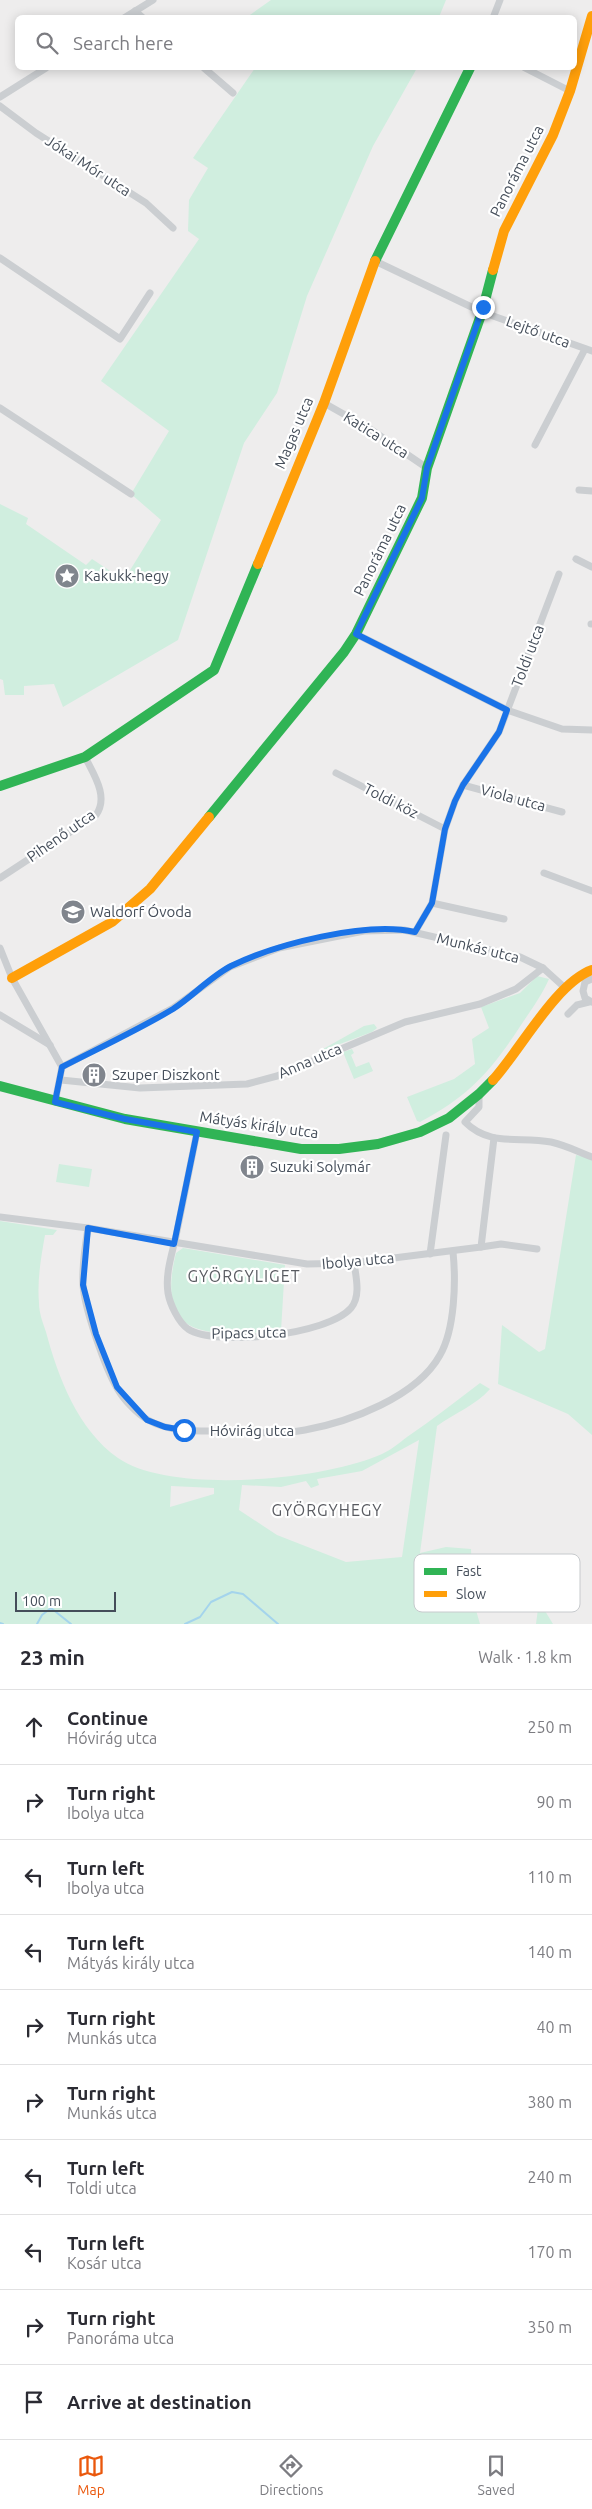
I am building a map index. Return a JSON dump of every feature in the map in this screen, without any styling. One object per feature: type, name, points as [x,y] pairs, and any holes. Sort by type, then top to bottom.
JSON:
[{"type":"street","points":[[129,15],[153,0]]},
{"type":"street","points":[[494,15],[500,0]]},
{"type":"street","points":[[135,11],[140,15]]},
{"type":"street","name":"Panoráma utca","points":[[577,67],[592,16]]},
{"type":"street","points":[[0,97],[43,70]]},
{"type":"street","points":[[206,70],[233,93]]},
{"type":"street","name":"Magas utca","points":[[0,786],[85,757],[214,670],[324,403],[375,261],[469,70]]},
{"type":"street","points":[[529,70],[570,91]]},
{"type":"street","name":"Panoráma utca","points":[[12,978],[112,922],[150,889],[344,652],[356,634],[422,498],[427,468],[482,312],[504,231],[553,135],[576,70]]},
{"type":"street","name":"Jókai Mór utca","points":[[0,106],[36,132],[146,203],[174,228]]},
{"type":"street","points":[[0,258],[120,339],[150,293]]},
{"type":"street","name":"Lejtő utca","points":[[375,261],[482,312],[589,350]]},
{"type":"street","points":[[535,445],[589,350]]},
{"type":"street","name":"Katica utca","points":[[324,403],[370,429],[427,468]]},
{"type":"street","points":[[0,408],[131,494]]},
{"type":"street","points":[[579,490],[592,491]]},
{"type":"street","points":[[576,560],[592,567]]},
{"type":"street","name":"Toldi utca","points":[[415,932],[432,903],[445,829],[463,785],[499,732],[559,574]]},
{"type":"street","points":[[356,634],[507,710],[562,729],[592,730]]},
{"type":"street","name":"Pihenő utca","points":[[0,878],[96,815],[101,808],[102,801],[98,784],[85,757]]},
{"type":"street","name":"Toldi köz","points":[[336,773],[445,829]]},
{"type":"street","name":"Viola utca","points":[[463,785],[562,812]]},
{"type":"street","points":[[544,873],[592,891]]},
{"type":"street","points":[[432,903],[504,919]]},
{"type":"street","name":"Munkás utca","points":[[62,1067],[173,1008],[230,967],[271,951],[312,940],[364,931],[393,928],[520,957],[543,968],[564,987]]},
{"type":"street","points":[[0,948],[12,978],[62,1067],[61,1080],[55,1102]]},
{"type":"street","name":"Anna utca","points":[[61,1080],[140,1088],[247,1084],[277,1076],[405,1022],[480,1004],[501,996],[516,989],[543,968]]},
{"type":"street","name":"Mátyás király utca","points":[[0,1086],[125,1119],[302,1149],[339,1149],[378,1144],[420,1132],[449,1118],[479,1094],[510,1061],[564,987],[581,974],[592,970]]},
{"type":"street","points":[[568,1014],[577,1005],[591,1002],[582,991],[585,982],[592,979]]},
{"type":"street","points":[[0,1015],[50,1045]]},
{"type":"street","name":"Mátyás király utca","points":[[479,1094],[479,1107],[465,1122],[479,1134],[494,1138]]},
{"type":"street","points":[[174,1244],[197,1132]]},
{"type":"street","points":[[430,1254],[446,1135]]},
{"type":"street","points":[[537,1249],[502,1244],[481,1247],[494,1138],[551,1142],[592,1157]]},
{"type":"street","name":"Ibolya utca","points":[[0,1217],[88,1228],[174,1244],[307,1264],[354,1263],[481,1247]]},
{"type":"street","name":"Hóvirág utca","points":[[88,1228],[83,1285],[96,1334],[117,1387],[147,1420],[165,1427],[184,1430],[270,1433],[304,1430],[341,1420],[400,1396],[423,1376],[440,1355],[453,1304],[455,1274],[453,1252]]},
{"type":"street","name":"Pipacs utca","points":[[174,1244],[168,1276],[170,1302],[182,1324],[196,1333],[222,1336],[281,1335],[322,1326],[351,1308],[357,1287],[354,1263]]},
{"type":"green space","points":[[271,0],[446,0],[440,15],[250,15]]},
{"type":"green space","points":[[254,70],[416,70],[373,146],[307,296],[277,393],[244,443],[178,640],[63,707],[54,684],[24,686],[24,695],[5,695],[3,680],[0,679],[0,504],[28,518],[26,524],[86,565],[92,559],[124,580],[161,520],[131,494],[169,431],[101,381],[199,239],[188,231],[189,200],[208,168],[193,158]]},
{"type":"green space","points":[[537,976],[549,979],[510,1041],[489,1069],[466,1092],[437,1112],[420,1122],[417,1121],[407,1097],[454,1079],[475,1064],[472,1039],[489,1028],[481,1007],[520,993]]},
{"type":"green space","points":[[374,1024],[377,1028],[372,1032],[316,1053],[364,1026]]},
{"type":"green space","points":[[352,1049],[354,1053],[351,1055],[356,1067],[369,1062],[373,1071],[354,1079],[343,1052]]},
{"type":"green space","points":[[576,1155],[592,1158],[592,1435],[568,1414],[498,1384],[502,1325],[539,1352],[545,1349]]},
{"type":"green space","points":[[59,1164],[92,1169],[89,1187],[56,1182]]},
{"type":"green space","points":[[0,1221],[57,1230],[53,1235],[45,1235],[41,1261],[39,1307],[57,1367],[81,1418],[92,1433],[118,1458],[142,1470],[174,1477],[210,1480],[248,1480],[324,1471],[356,1463],[385,1452],[480,1383],[490,1389],[472,1404],[437,1426],[420,1553],[446,1547],[471,1549],[471,1554],[414,1554],[414,1612],[476,1612],[480,1624],[0,1624]],"holes":[[[419,1440],[402,1557],[346,1562],[277,1535],[239,1510],[242,1485],[281,1487],[306,1481],[311,1488],[319,1485],[317,1479],[362,1471]],[[171,1486],[214,1488],[214,1494],[170,1507]]]},
{"type":"green space","points":[[183,1248],[285,1265],[281,1331],[213,1332],[196,1328],[182,1319],[174,1305],[171,1283],[176,1253]]},
{"type":"green space","points":[[538,1612],[546,1612],[553,1624],[536,1624]]},
{"type":"waterway","points":[[185,1624],[200,1617],[211,1602],[232,1592],[243,1594],[278,1624]]},
{"type":"waterway","points":[[37,1624],[42,1615],[51,1608],[71,1624]]},
{"type":"traffic: fast","points":[[375,261],[469,70]]},
{"type":"traffic: fast","points":[[209,817],[344,652],[356,634],[422,498],[427,468],[482,312],[493,270]]},
{"type":"traffic: fast","points":[[0,786],[85,757],[214,670],[258,564]]},
{"type":"traffic: fast","points":[[0,1086],[125,1119],[301,1149],[339,1149],[378,1144],[420,1132],[449,1118],[493,1080]]},
{"type":"traffic: slow","points":[[577,67],[592,16]]},
{"type":"traffic: slow","points":[[493,270],[504,231],[553,135],[576,70]]},
{"type":"traffic: slow","points":[[258,564],[324,403],[375,261]]},
{"type":"traffic: slow","points":[[12,978],[112,922],[150,889],[209,817]]},
{"type":"traffic: slow","points":[[493,1080],[552,1002],[565,988],[592,970]]},
{"type":"place","name":"Kakukk-hegy","points":[[67,576]]},
{"type":"place","name":"Waldorf Óvoda","points":[[73,912]]},
{"type":"place","name":"Szuper Diszkont","points":[[94,1075]]},
{"type":"place","name":"Suzuki Solymár","points":[[252,1167]]},
{"type":"district","name":"GYÖRGYLIGET","points":[[244,1276]]},
{"type":"district","name":"GYÖRGYHEGY","points":[[327,1510]]},
{"type":"route","points":[[184,1430],[165,1427],[147,1420],[129,1403],[117,1387],[88,1310],[83,1285],[84,1259],[88,1228],[174,1244],[197,1132],[125,1119],[55,1102],[61,1080],[62,1067],[173,1008],[230,967],[280,948],[312,940],[393,928],[415,932],[432,903],[445,829],[455,801],[463,785],[499,732],[507,710],[356,634],[392,564],[422,498],[427,468],[483,307]]}]
